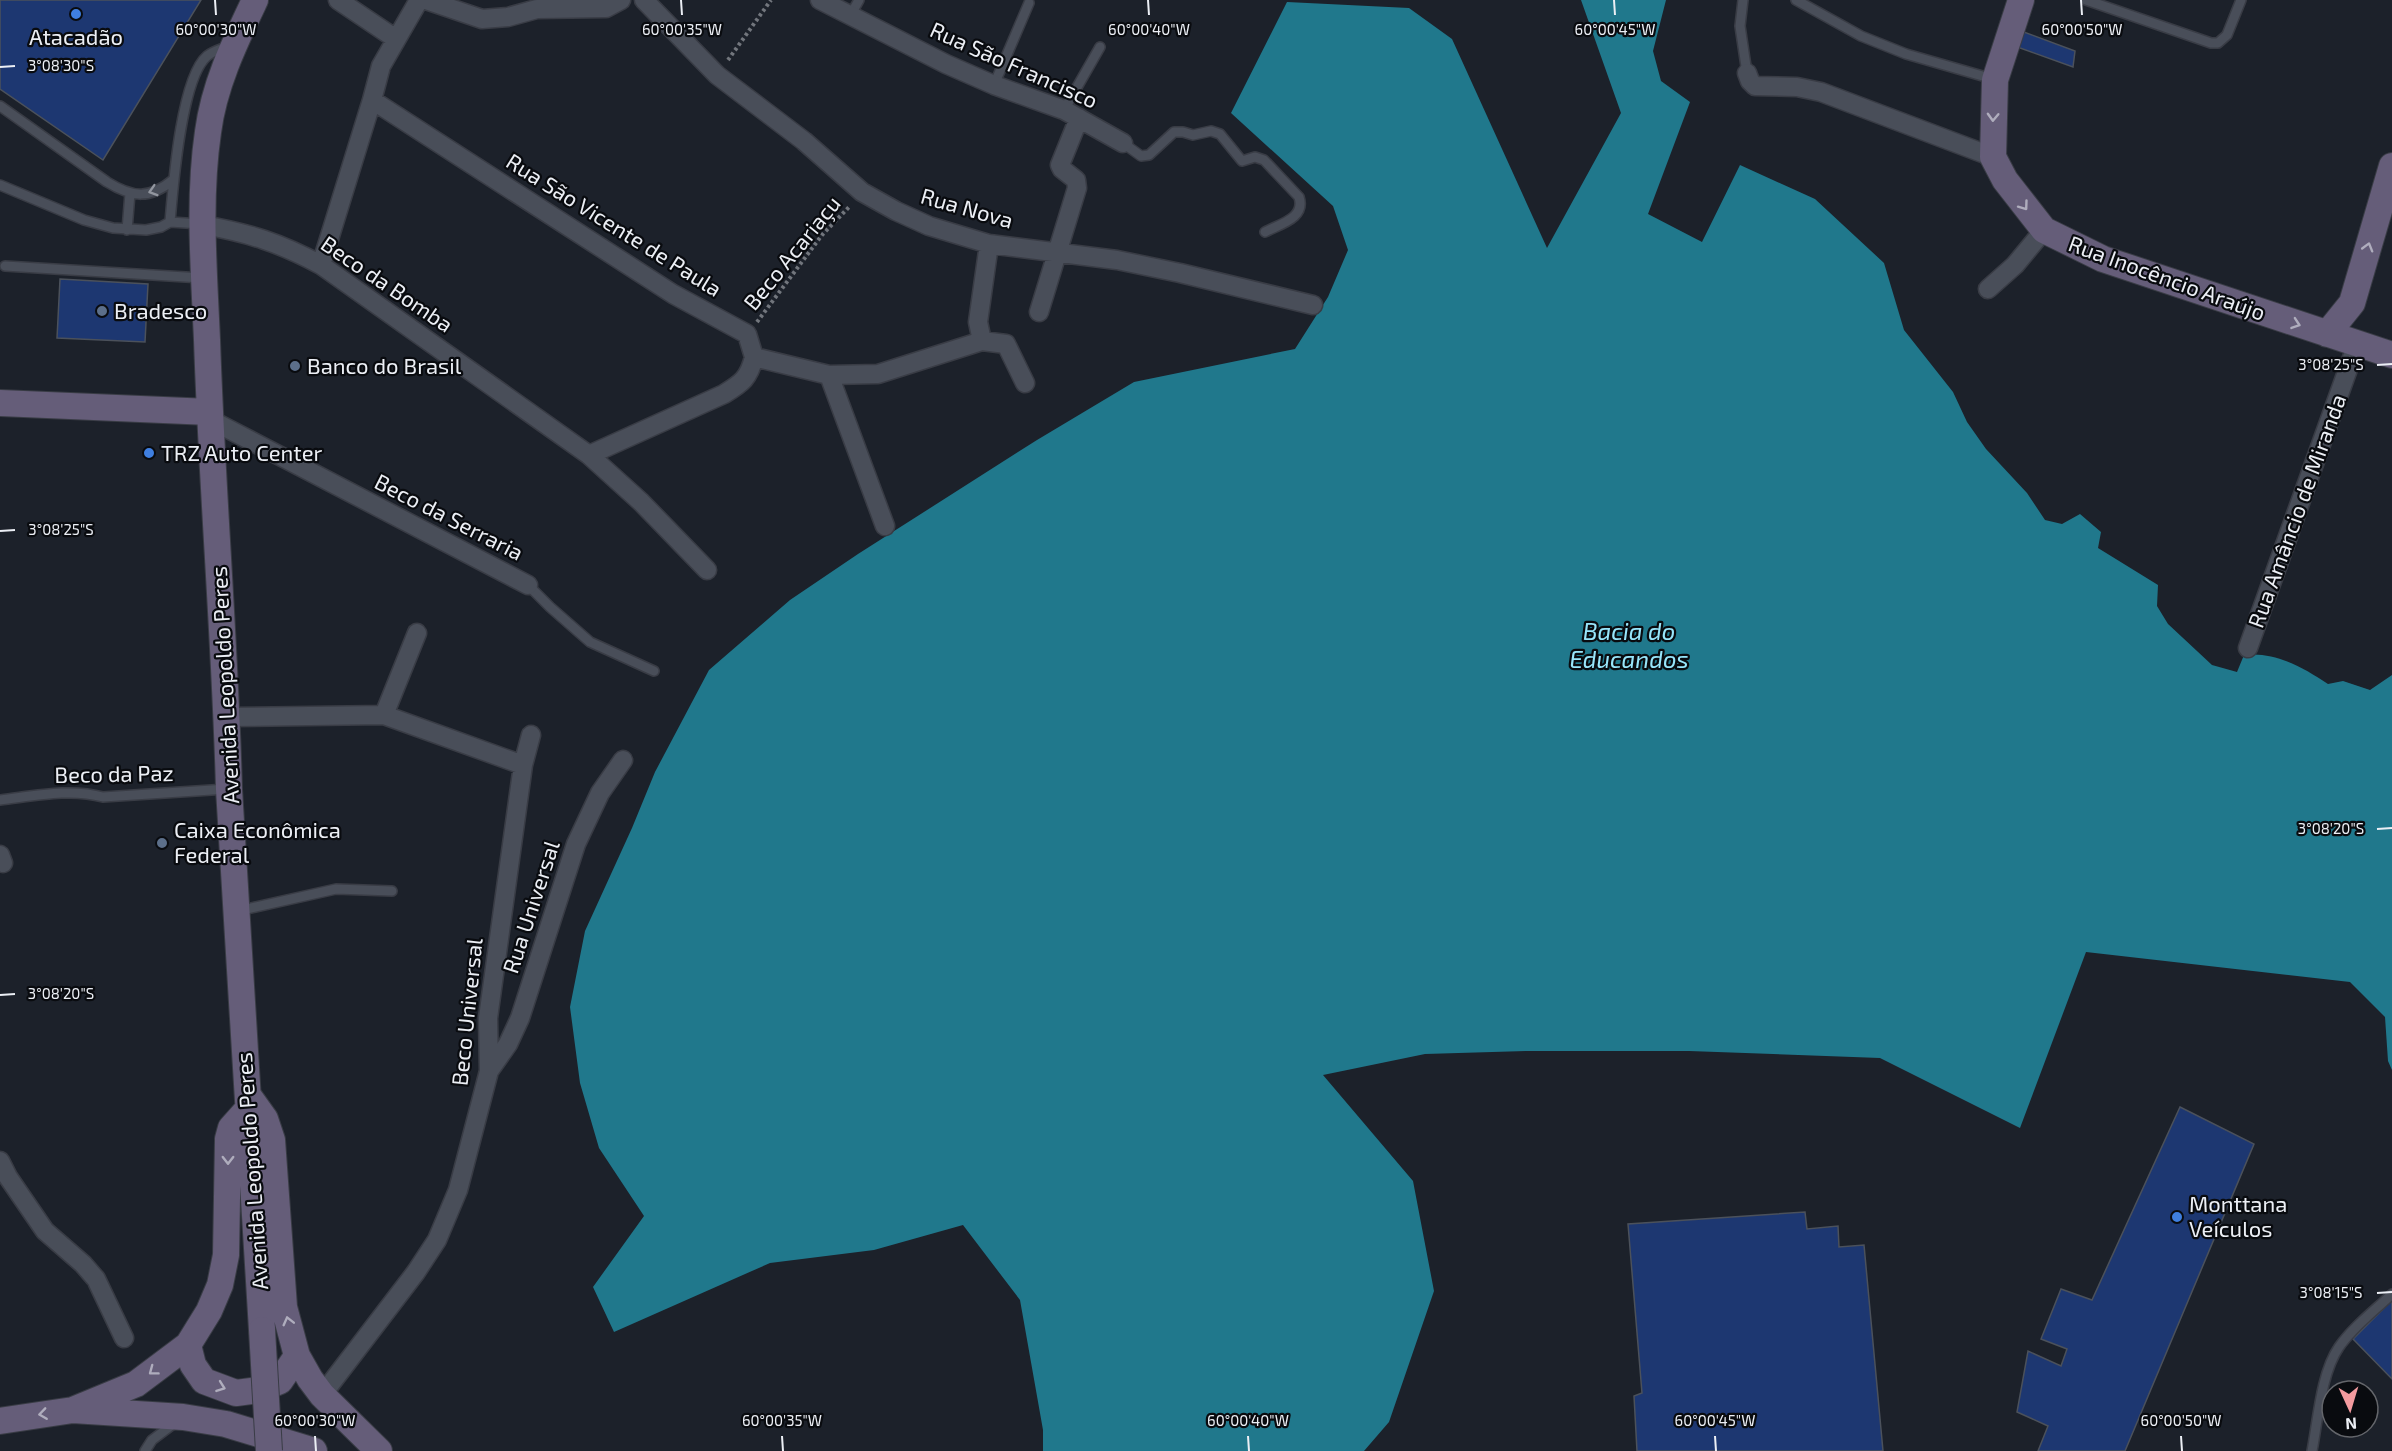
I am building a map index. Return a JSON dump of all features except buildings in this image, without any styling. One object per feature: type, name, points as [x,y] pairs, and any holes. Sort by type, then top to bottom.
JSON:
[{"type":"street","name":"Avenida Leopoldo Peres","points":[[255,0],[234,43],[219,86],[208,130],[203,178],[203,225],[210,416],[229,789],[269,1451]]},
{"type":"street","points":[[338,0],[396,39]]},
{"type":"street","points":[[321,265],[381,66],[419,0]]},
{"type":"street","points":[[426,0],[482,19],[508,17],[537,9],[606,8],[621,0]]},
{"type":"street","name":"Rua Nova","points":[[644,0],[717,75],[804,141],[862,192],[929,226],[989,244],[1056,252],[1180,273],[1313,305]]},
{"type":"street","name":"Rua São Francisco","points":[[820,0],[855,8],[946,64],[994,85],[1072,114],[1123,143]]},
{"type":"street","points":[[1747,73],[1755,86],[1797,87],[1821,92],[1993,157],[1995,80],[2021,0]]},
{"type":"street","name":"Rua São Vicente de Paula","points":[[372,100],[673,294],[747,334]]},
{"type":"street","points":[[1039,312],[1077,184],[1074,178],[1062,169],[1061,162],[1072,114]]},
{"type":"street","name":"Rua Inocêncio Araújo","points":[[1993,157],[2005,180],[2044,230],[2103,259],[2392,355]]},
{"type":"street","name":"Rua Amâncio de Miranda","points":[[2327,334],[2352,303],[2392,166]]},
{"type":"street","name":"Beco da Bomba","points":[[203,225],[242,232],[284,246],[321,265],[589,455],[641,502],[708,570]]},
{"type":"street","points":[[1988,289],[2015,265],[2044,230]]},
{"type":"street","points":[[982,341],[978,322],[989,244]]},
{"type":"street","name":"Rua Amâncio de Miranda","points":[[2248,648],[2357,344],[2352,303]]},
{"type":"street","points":[[589,455],[724,394],[739,385],[750,373],[754,357],[747,334]]},
{"type":"street","points":[[754,357],[829,375],[878,374],[982,341],[1006,344],[1025,383]]},
{"type":"street","points":[[829,375],[885,526]]},
{"type":"street","points":[[0,403],[210,416]]},
{"type":"street","name":"Beco da Serraria","points":[[210,416],[528,585]]},
{"type":"street","points":[[384,715],[417,633]]},
{"type":"street","points":[[227,717],[384,715],[523,765]]},
{"type":"street","name":"Beco Universal","points":[[322,1395],[416,1272],[436,1240],[458,1190],[489,1071],[488,1018],[523,765],[531,735]]},
{"type":"street","name":"Rua Universal","points":[[489,1071],[508,1044],[520,1018],[576,844],[600,793],[623,760]]},
{"type":"street","points":[[73,1410],[136,1384],[188,1345],[209,1311],[220,1284],[226,1255],[228,1139],[231,1128],[248,1102],[265,1119],[272,1140],[284,1307],[297,1356],[310,1380],[322,1395],[380,1451]]},
{"type":"street","points":[[3,1172],[45,1231],[96,1279],[124,1338]]},
{"type":"street","points":[[188,1345],[193,1365],[204,1381],[236,1393],[258,1390],[280,1381],[297,1356]]},
{"type":"street","points":[[0,1421],[73,1410],[183,1417],[226,1424],[314,1451]]},
{"type":"lane","points":[[1743,0],[1740,26],[1747,73]]},
{"type":"lane","points":[[1796,0],[1861,36],[1906,54],[1995,80]]},
{"type":"lane","points":[[2086,0],[2211,43],[2218,43],[2227,35],[2241,0]]},
{"type":"lane","points":[[994,85],[1029,3]]},
{"type":"lane","points":[[170,222],[173,180],[187,98],[198,68],[207,56],[234,43]]},
{"type":"lane","points":[[1072,114],[1100,47]]},
{"type":"lane","points":[[0,106],[107,182],[130,193],[154,193],[173,180]]},
{"type":"lane","points":[[1123,143],[1141,156],[1149,155],[1174,132],[1193,135],[1210,131],[1220,134],[1242,161],[1255,157],[1264,160],[1299,197],[1301,202],[1296,216],[1265,232]]},
{"type":"lane","points":[[0,185],[84,220],[128,230],[161,227],[170,222],[203,225]]},
{"type":"lane","points":[[128,230],[130,193]]},
{"type":"lane","points":[[5,266],[205,278]]},
{"type":"lane","name":"Beco da Serraria","points":[[528,585],[550,608],[590,642],[654,671]]},
{"type":"lane","name":"Beco da Paz","points":[[0,800],[70,793],[88,793],[103,797],[229,789]]},
{"type":"lane","points":[[237,911],[336,889],[392,891]]},
{"type":"lane","points":[[2312,1451],[2324,1386],[2338,1349],[2350,1334],[2392,1294]]},
{"type":"lane","points":[[145,1451],[152,1440],[183,1417]]},
{"type":"path","points":[[717,75],[771,0]]},
{"type":"path","name":"Beco Acariaçu","points":[[747,334],[822,235],[862,192]]},
{"type":"water","name":"Bacia do Educandos","points":[[1581,0],[1666,0],[1653,51],[1661,81],[1690,102],[1648,214],[1702,242],[1740,165],[1815,199],[1884,263],[1904,330],[1953,392],[1967,422],[1986,449],[2027,493],[2045,520],[2062,524],[2080,514],[2101,532],[2098,548],[2158,585],[2157,606],[2168,624],[2212,665],[2237,672],[2244,655],[2266,655],[2298,666],[2328,684],[2343,681],[2370,690],[2392,675],[2392,1070],[2388,1061],[2385,1017],[2350,982],[2086,952],[2020,1128],[1880,1058],[1689,1051],[1527,1051],[1425,1054],[1323,1075],[1413,1181],[1434,1291],[1389,1422],[1364,1451],[1043,1451],[1043,1430],[1020,1300],[963,1225],[874,1250],[770,1263],[614,1332],[593,1287],[644,1216],[599,1148],[580,1083],[570,1007],[585,931],[655,772],[709,670],[790,600],[1037,440],[1134,382],[1295,349],[1328,297],[1348,250],[1333,206],[1231,113],[1287,2],[1409,8],[1452,39],[1547,248],[1621,113]]},
{"type":"place","name":"Atacadão","points":[[76,14]]},
{"type":"place","name":"Bradesco","points":[[102,311]]},
{"type":"place","name":"Banco do Brasil","points":[[295,366]]},
{"type":"place","name":"TRZ Auto Center","points":[[149,453]]},
{"type":"place","name":"Caixa Econômica Federal","points":[[162,843]]},
{"type":"place","name":"Monttana Veículos","points":[[2177,1217]]}]
